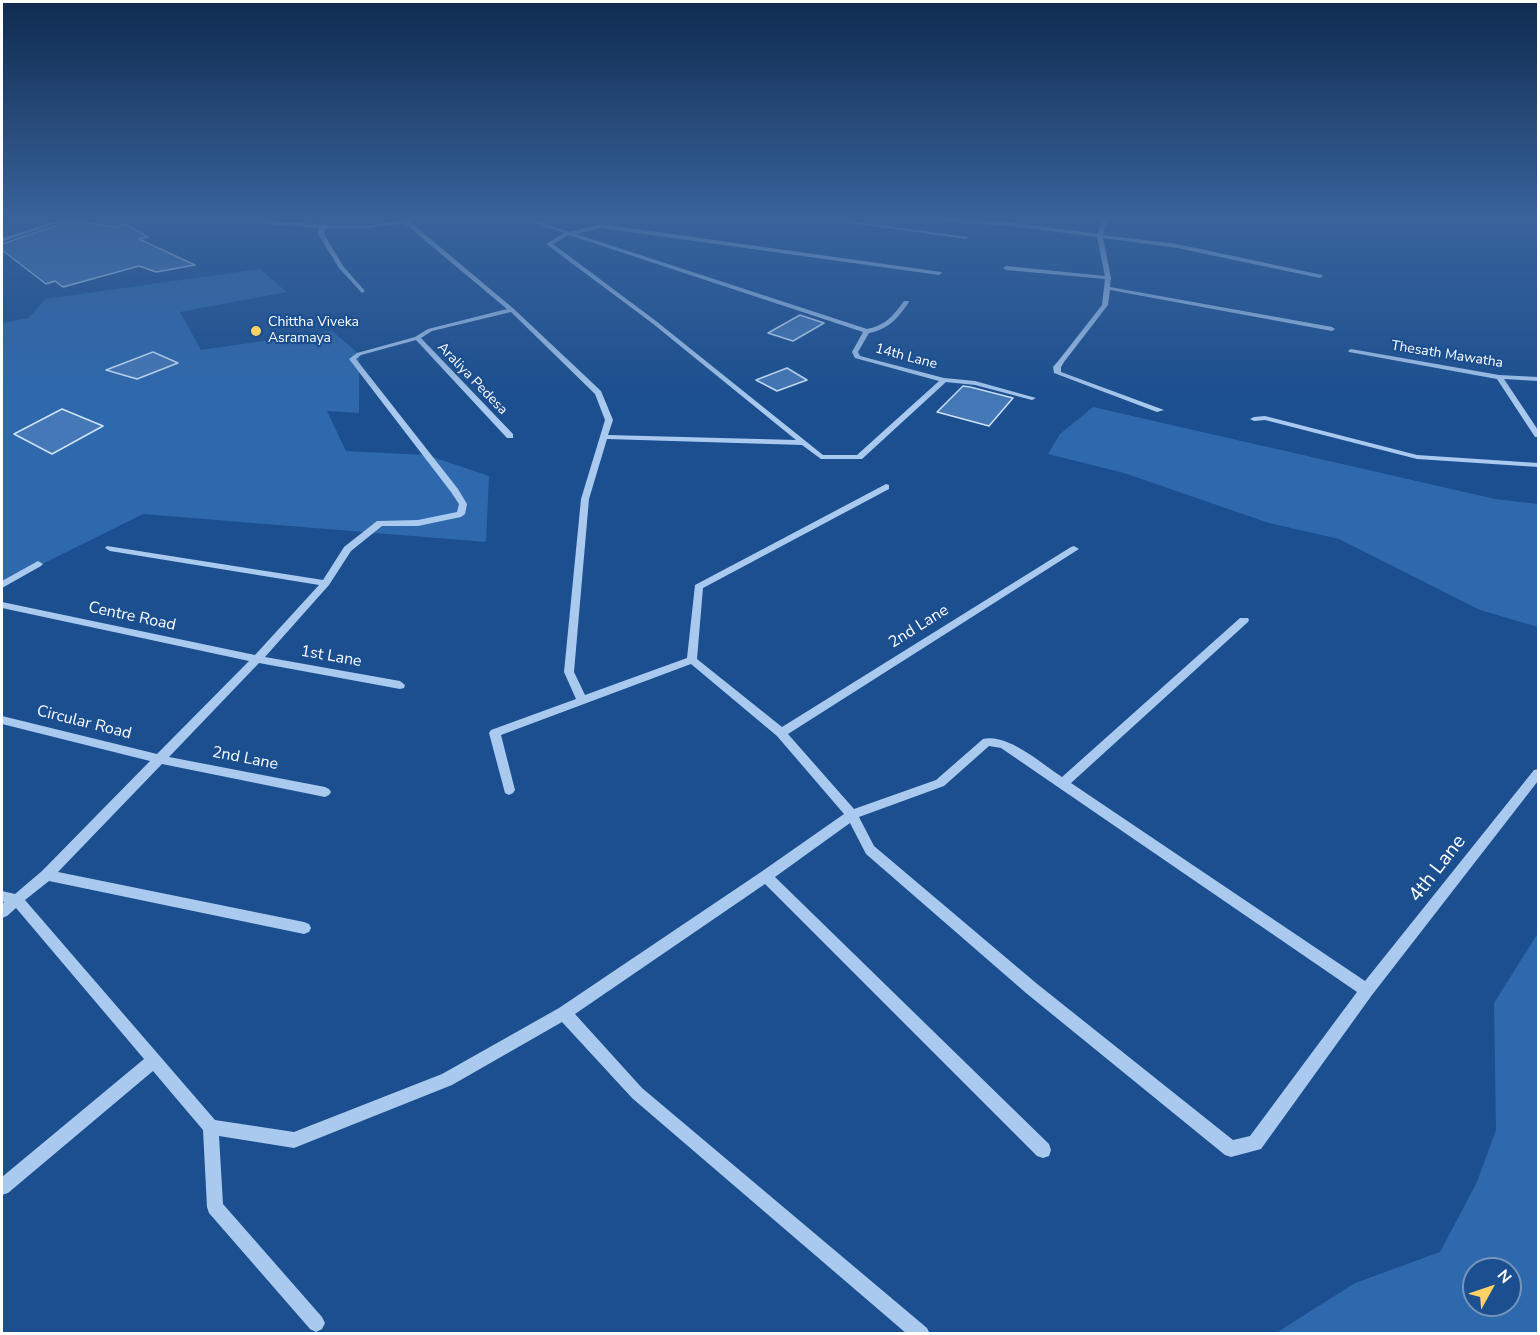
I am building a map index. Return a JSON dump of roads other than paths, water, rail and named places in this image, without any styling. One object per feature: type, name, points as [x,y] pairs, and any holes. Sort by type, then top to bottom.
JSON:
[{"type":"street","points":[[353,280],[362,291]]},
{"type":"street","points":[[476,280],[512,310],[598,393],[609,420],[585,499],[569,672],[582,700]]},
{"type":"street","points":[[595,280],[654,322],[821,457],[859,457],[944,380],[975,383],[1032,398]]},
{"type":"street","name":"14th Lane","points":[[710,280],[867,331],[855,352],[857,357],[944,380]]},
{"type":"street","points":[[1108,280],[1106,305],[1061,362],[1058,373],[1160,410]]},
{"type":"street","points":[[1108,288],[1332,329]]},
{"type":"street","points":[[867,331],[884,329],[906,302]]},
{"type":"street","name":"Araliya Pedesa","points":[[326,584],[347,549],[380,523],[418,523],[461,514],[463,504],[352,359],[359,354],[417,338],[429,330],[512,310]]},
{"type":"street","name":"Araliya Pedesa","points":[[417,338],[510,436]]},
{"type":"street","name":"Thesath Mawatha","points":[[1352,351],[1499,376],[1539,379]]},
{"type":"street","points":[[1499,376],[1539,435]]},
{"type":"street","points":[[1254,419],[1265,418],[1417,457],[1539,465]]},
{"type":"street","points":[[604,437],[804,442]]},
{"type":"street","points":[[692,660],[698,586],[886,487]]},
{"type":"street","points":[[110,548],[326,584]]},
{"type":"street","name":"2nd Lane","points":[[781,733],[1074,549]]},
{"type":"street","points":[[2,585],[38,564]]},
{"type":"street","points":[[2,912],[47,875],[257,659],[326,584]]},
{"type":"street","name":"Centre Road","points":[[2,604],[257,659]]},
{"type":"street","points":[[1063,783],[1244,620]]},
{"type":"street","name":"1st Lane","points":[[257,659],[400,685]]},
{"type":"street","points":[[509,790],[495,733],[692,660]]},
{"type":"street","points":[[692,660],[781,733],[852,815]]},
{"type":"street","name":"Circular Road","points":[[2,720],[159,759]]},
{"type":"street","points":[[211,1127],[294,1140],[447,1080],[564,1013],[852,815],[940,783],[987,742],[1004,744],[1367,990]]},
{"type":"street","name":"2nd Lane","points":[[159,759],[325,792]]},
{"type":"street","name":"4th Lane","points":[[852,815],[870,850],[1031,988],[1232,1149],[1255,1143],[1367,990],[1539,773]]},
{"type":"street","points":[[47,875],[304,928]]},
{"type":"street","points":[[766,876],[1044,1150]]},
{"type":"street","points":[[2,896],[16,900],[211,1127],[215,1207],[316,1323]]},
{"type":"street","points":[[564,1013],[637,1093],[921,1334]]},
{"type":"street","points":[[2,1187],[153,1061]]},
{"type":"place","name":"Chittha Viveka Asramaya","points":[[256,331]]}]
